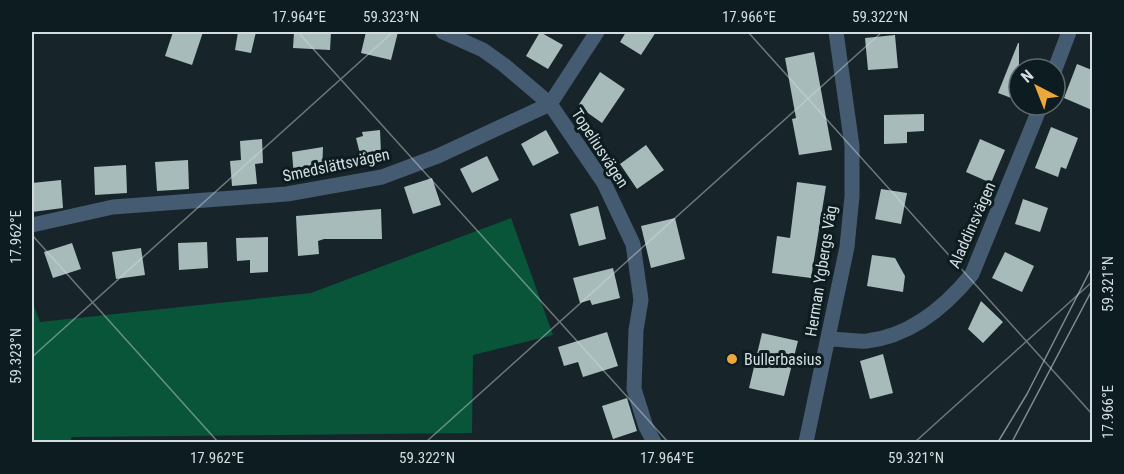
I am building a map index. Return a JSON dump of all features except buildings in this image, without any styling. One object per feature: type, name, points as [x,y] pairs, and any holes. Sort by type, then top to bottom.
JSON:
[{"type":"street","name":"Topeliusvägen","points":[[444,32],[483,50],[549,104],[604,183],[633,244],[641,300],[636,330],[634,389],[646,428],[654,442]]},
{"type":"street","points":[[549,104],[597,32]]},
{"type":"street","name":"Herman Ygbergs Väg","points":[[806,442],[847,247],[852,196],[852,146],[836,32]]},
{"type":"street","points":[[1060,57],[1069,32]]},
{"type":"street","name":"Smedslättsvägen","points":[[32,225],[113,207],[287,195],[382,177],[447,152],[549,104]]},
{"type":"street","name":"Aladdinsvägen","points":[[829,339],[865,341],[889,337],[933,314],[954,296],[972,274],[1036,117]]},
{"type":"green space","points":[[511,218],[553,335],[473,355],[472,433],[72,437],[70,442],[32,442],[32,301],[40,322],[311,293]]},
{"type":"tram line","points":[[998,442],[1027,394],[1092,267]]},
{"type":"tram line","points":[[1012,442],[1092,290]]},
{"type":"place","name":"Bullerbasius","points":[[732,359]]}]
